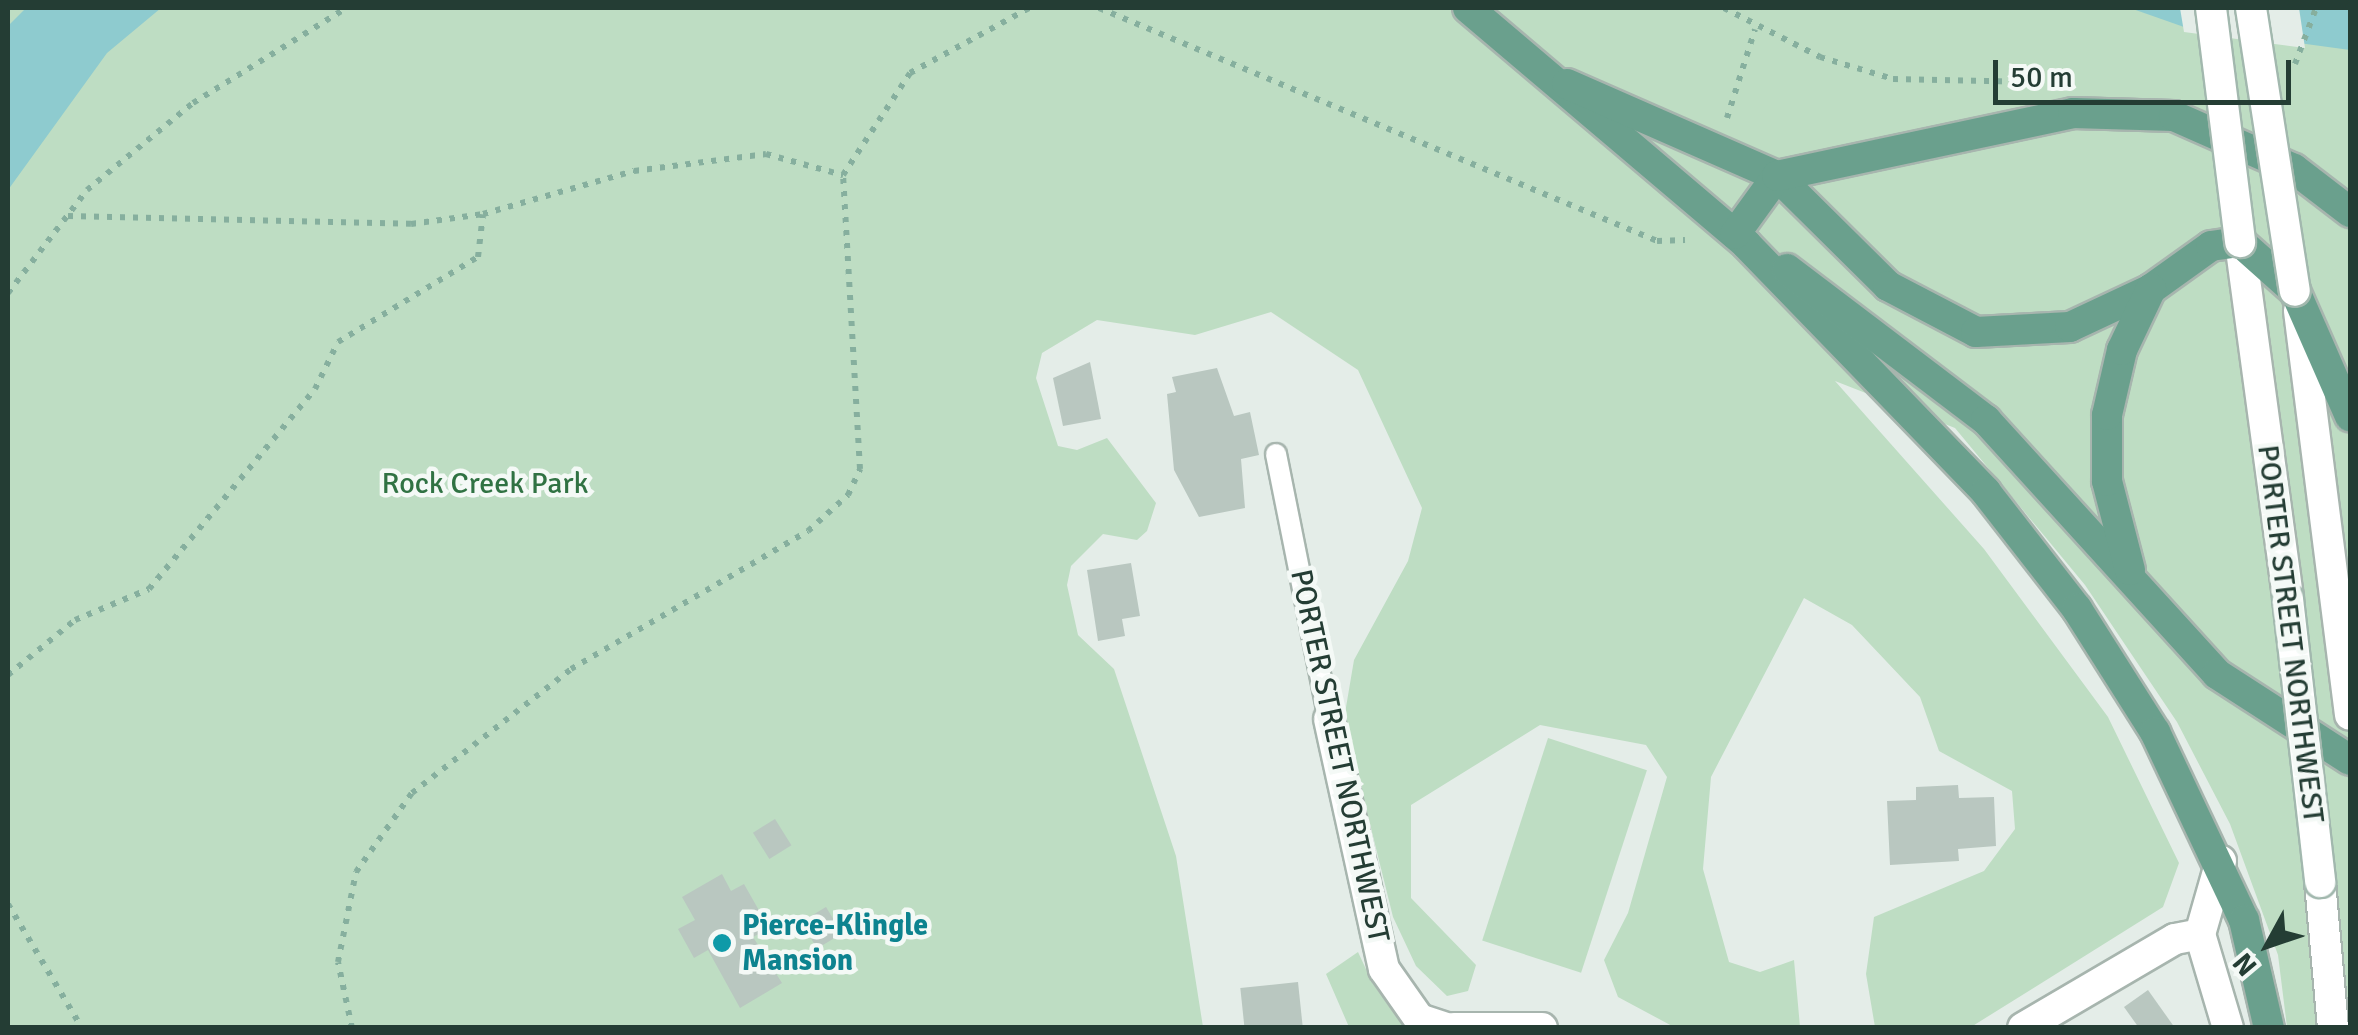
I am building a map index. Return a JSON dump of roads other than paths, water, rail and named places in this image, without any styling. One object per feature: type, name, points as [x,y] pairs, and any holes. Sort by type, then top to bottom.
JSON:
[{"type":"main road","points":[[1468,8],[1741,239],[1919,418],[2077,609],[2155,732],[2220,861],[2269,1028]]},
{"type":"main road","name":"PORTER STREET NORTHWEST","points":[[2211,8],[2250,334],[2288,599],[2333,1028]]},
{"type":"main road","points":[[2252,8],[2296,291],[2311,342],[2350,416]]},
{"type":"main road","points":[[1537,70],[1777,176],[1888,286],[1976,332],[2070,328],[2154,287],[2211,246],[2240,242],[2296,291]]},
{"type":"main road","points":[[1741,239],[1777,176],[2073,113],[2126,111],[2215,133],[2294,169],[2350,212]]},
{"type":"main road","points":[[1741,239],[1853,311],[1986,420],[2133,577],[2217,674],[2350,760]]},
{"type":"main road","points":[[2133,577],[2112,514],[2107,415],[2122,350],[2154,287]]},
{"type":"main road","name":"PORTER STREET NORTHWEST","points":[[2311,342],[2350,714]]},
{"type":"main road","name":"PORTER STREET NORTHWEST","points":[[1328,720],[1384,969],[1419,1020],[1446,1028]]},
{"type":"main road","points":[[2220,861],[2200,934],[2228,1028]]},
{"type":"main road","points":[[2023,1028],[2175,939],[2200,934]]},
{"type":"main road","points":[[1454,1028],[1542,1028]]},
{"type":"lane","name":"PORTER STREET NORTHWEST","points":[[1276,454],[1328,720]]},
{"type":"water","points":[[26,8],[161,8],[107,53],[8,190],[8,26]]},
{"type":"water","points":[[2130,8],[2350,8],[2350,50],[2184,27]]},
{"type":"place","name":"Pierce-Klingle Mansion","points":[[722,943]]},
{"type":"park label","name":"Rock Creek Park","points":[[485,484]]}]
